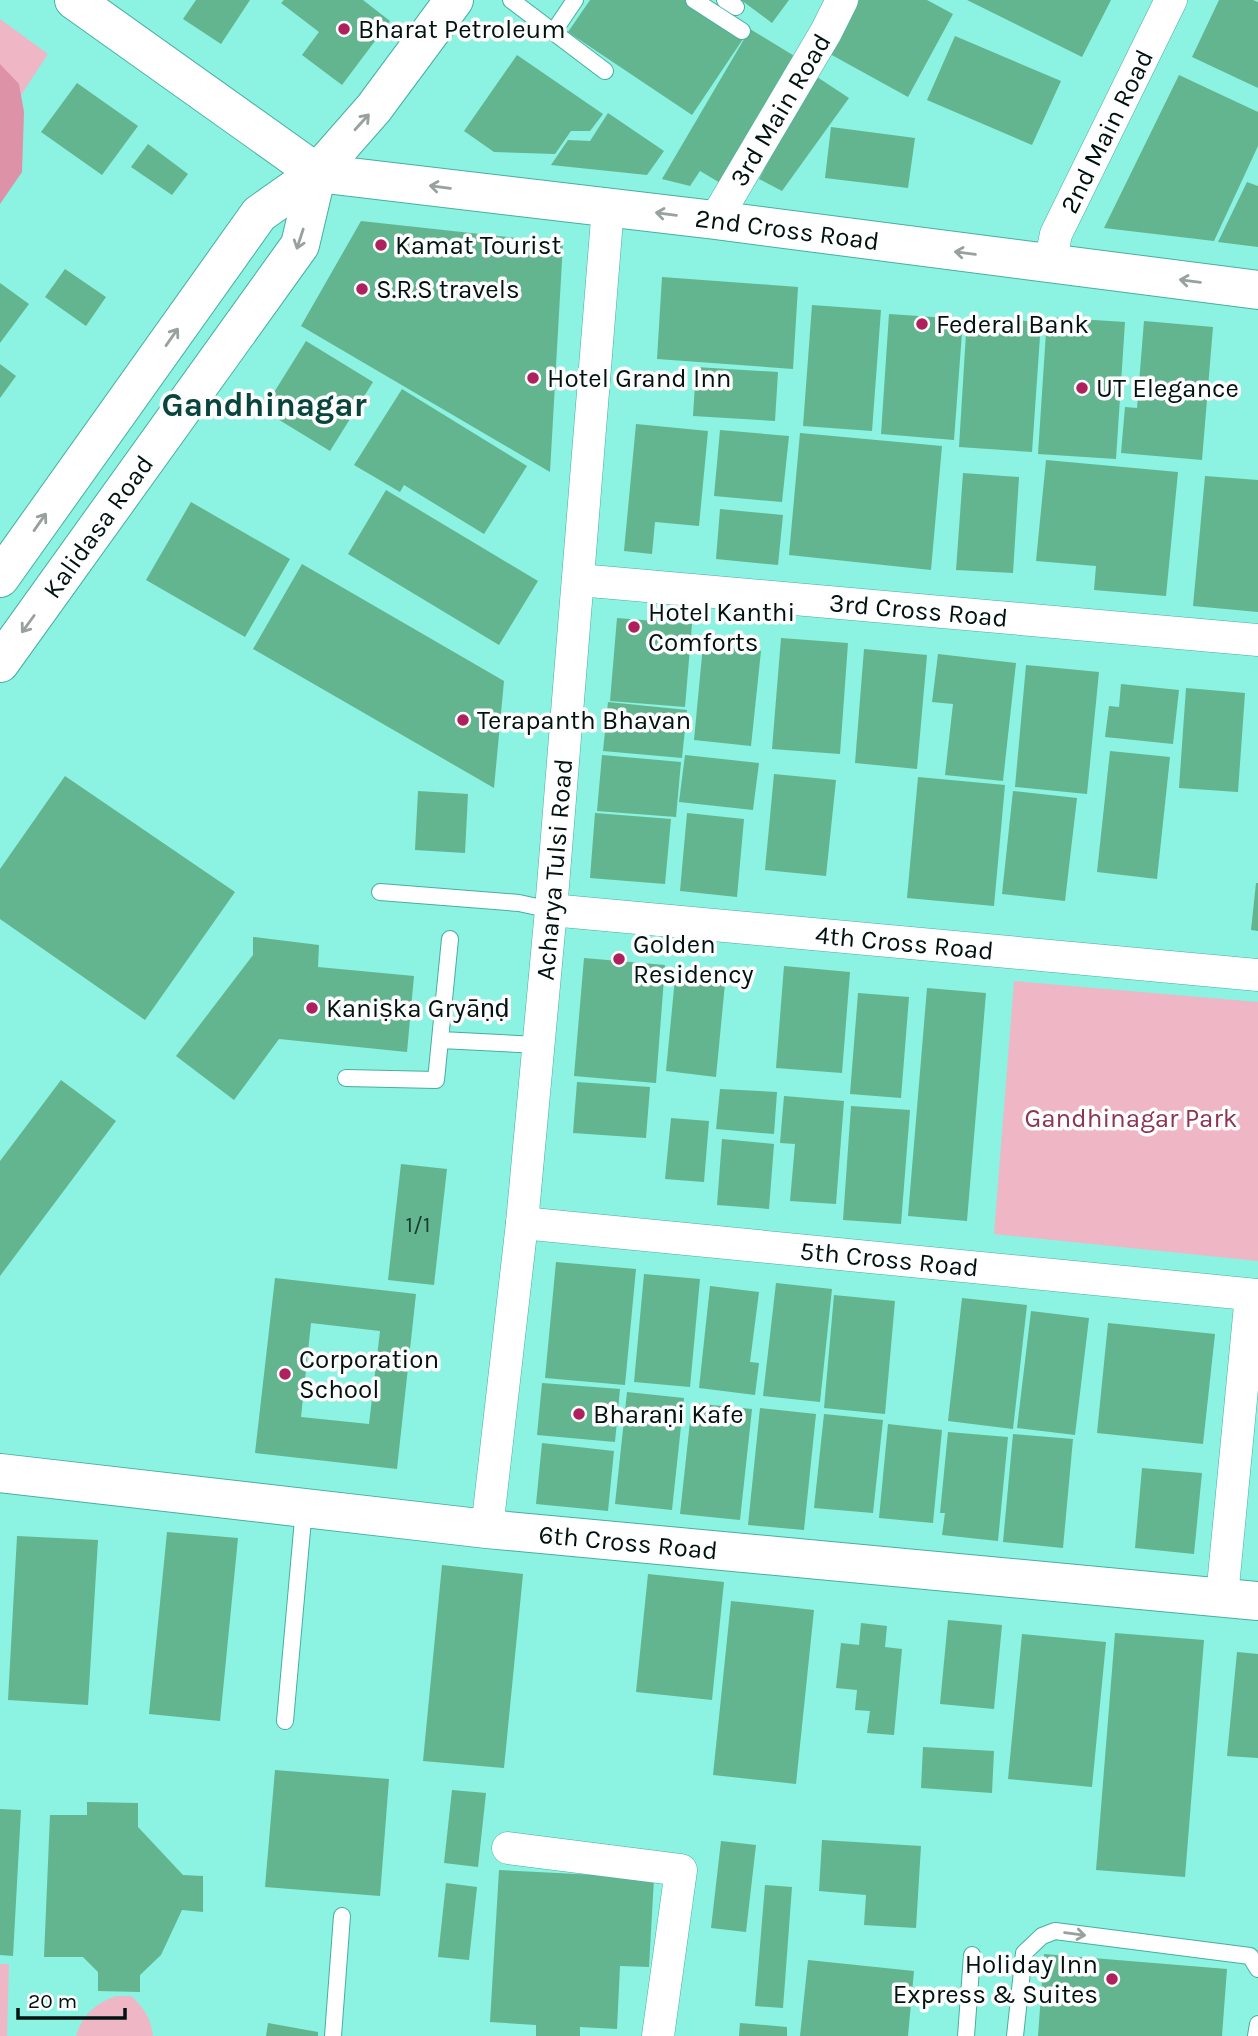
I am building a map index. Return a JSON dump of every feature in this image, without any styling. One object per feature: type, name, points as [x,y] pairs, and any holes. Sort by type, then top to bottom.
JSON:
[{"type":"street","points":[[74,0],[317,173]]},
{"type":"street","name":"Kalidasa Road","points":[[0,578],[259,214],[317,173],[374,108],[454,0]]},
{"type":"street","name":"3rd Main Road","points":[[715,220],[826,32],[842,0]]},
{"type":"street","name":"2nd Main Road","points":[[1050,264],[1056,234],[1171,0]]},
{"type":"street","name":"Kalidasa Road","points":[[2,656],[300,245],[317,173]]},
{"type":"street","name":"2nd Cross Road","points":[[317,173],[715,220],[1258,290]]},
{"type":"street","name":"Acharya Tulsi Road","points":[[487,1529],[522,1223],[551,910],[608,207]]},
{"type":"street","name":"3rd Cross Road","points":[[579,580],[1258,640]]},
{"type":"street","name":"4th Cross Road","points":[[551,910],[1258,975]]},
{"type":"street","name":"5th Cross Road","points":[[522,1223],[1255,1295]]},
{"type":"street","points":[[1240,1599],[1255,1295]]},
{"type":"street","name":"6th Cross Road","points":[[0,1473],[487,1529],[1240,1599]]},
{"type":"street","points":[[508,1849],[681,1870],[658,2036]]},
{"type":"lane","points":[[511,0],[605,71]]},
{"type":"lane","points":[[554,31],[575,0]]},
{"type":"lane","points":[[694,0],[742,31]]},
{"type":"lane","points":[[380,892],[519,903],[551,910]]},
{"type":"lane","points":[[346,1078],[436,1080],[450,939]]},
{"type":"lane","points":[[441,1040],[538,1045]]},
{"type":"lane","points":[[285,1721],[303,1507]]},
{"type":"lane","points":[[333,2036],[342,1916]]},
{"type":"lane","points":[[1016,2036],[1024,1953],[1042,1936],[1055,1931],[1250,1956],[1258,1969]]},
{"type":"lane","points":[[966,2036],[972,1955]]},
{"type":"lane","points":[[1256,2036],[1258,2024]]},
{"type":"green space","points":[[0,19],[48,54],[0,127]]},
{"type":"green space","name":"Gandhinagar Park","points":[[1014,981],[1258,1002],[1258,1261],[994,1234]]},
{"type":"green space","points":[[0,1964],[9,1964],[7,2036],[0,2036]]},
{"type":"green space","points":[[116,1996],[131,1996],[140,2004],[149,2019],[153,2036],[76,2036],[91,2011]]},
{"type":"shaded area","points":[[0,64],[19,84],[24,112],[22,172],[0,204]]},
{"type":"building","points":[[196,0],[250,0],[221,44],[183,19]]},
{"type":"building","points":[[284,0],[363,0],[390,21],[342,85],[302,55],[319,32],[281,3]]},
{"type":"building","points":[[590,0],[685,0],[743,39],[692,115],[568,32]]},
{"type":"building","points":[[741,0],[789,0],[772,23]]},
{"type":"building","points":[[859,0],[927,0],[953,14],[908,97],[830,54]]},
{"type":"building","points":[[967,0],[1111,0],[1082,57]]},
{"type":"building","points":[[1219,0],[1258,2],[1258,88],[1192,57]]},
{"type":"building","points":[[750,29],[796,57],[722,184],[700,171],[690,186],[662,179]]},
{"type":"building","points":[[955,36],[1061,81],[1032,145],[927,100]]},
{"type":"building","points":[[517,55],[603,114],[590,131],[571,131],[555,154],[494,152],[464,131]]},
{"type":"building","points":[[814,75],[849,98],[782,191],[759,179]]},
{"type":"building","points":[[1179,75],[1258,112],[1258,146],[1214,241],[1104,228]]},
{"type":"building","points":[[77,83],[138,126],[102,175],[41,132]]},
{"type":"building","points":[[608,113],[664,151],[647,175],[551,165],[568,140],[590,141]]},
{"type":"building","points":[[831,127],[915,138],[908,188],[825,178]]},
{"type":"building","points":[[148,144],[188,174],[172,195],[131,167]]},
{"type":"building","points":[[1247,182],[1258,186],[1258,247],[1218,242]]},
{"type":"building","points":[[361,221],[563,243],[550,472],[301,326]]},
{"type":"building","points":[[65,269],[106,297],[86,326],[45,297]]},
{"type":"building","points":[[662,277],[798,287],[793,369],[657,359]]},
{"type":"building","points":[[0,283],[29,304],[0,343]]},
{"type":"building","points":[[812,305],[881,310],[872,431],[803,426]]},
{"type":"building","points":[[889,314],[963,319],[954,440],[881,434]]},
{"type":"building","points":[[967,317],[1041,322],[1032,452],[959,447]]},
{"type":"building","name":"UT Elegance","points":[[1047,317],[1125,322],[1116,459],[1038,454]]},
{"type":"building","points":[[1144,321],[1213,327],[1202,460],[1121,453],[1125,407],[1137,408]]},
{"type":"building","points":[[306,341],[373,382],[330,451],[263,410]]},
{"type":"building","points":[[0,364],[16,376],[0,398]]},
{"type":"building","points":[[696,367],[778,372],[775,421],[693,416]]},
{"type":"building","points":[[402,389],[527,466],[484,534],[404,485],[400,492],[354,465]]},
{"type":"building","points":[[636,424],[708,431],[699,526],[655,522],[652,554],[624,551]]},
{"type":"building","points":[[720,430],[789,436],[782,502],[714,496]]},
{"type":"building","points":[[800,433],[942,446],[931,570],[789,555]]},
{"type":"building","points":[[1046,460],[1178,472],[1166,596],[1094,590],[1096,566],[1036,561]]},
{"type":"building","points":[[963,473],[1019,477],[1013,573],[956,570]]},
{"type":"building","points":[[1205,476],[1258,480],[1258,612],[1193,606]]},
{"type":"building","points":[[386,490],[538,581],[499,645],[348,554]]},
{"type":"building","points":[[191,502],[290,559],[245,637],[146,580]]},
{"type":"building","points":[[720,509],[783,515],[778,565],[716,559]]},
{"type":"building","points":[[302,564],[504,681],[494,788],[253,649]]},
{"type":"building","points":[[617,618],[692,624],[685,707],[610,701]]},
{"type":"building","points":[[781,638],[848,643],[840,754],[772,749]]},
{"type":"building","points":[[703,645],[761,651],[751,746],[694,740]]},
{"type":"building","points":[[864,649],[927,655],[917,769],[855,763]]},
{"type":"building","points":[[938,654],[1016,663],[1003,781],[945,775],[953,704],[932,702]]},
{"type":"building","points":[[1026,665],[1099,672],[1087,794],[1015,787]]},
{"type":"building","points":[[1121,684],[1179,690],[1173,744],[1105,737],[1109,706],[1119,707]]},
{"type":"building","points":[[1186,688],[1245,693],[1238,792],[1179,788]]},
{"type":"building","points":[[608,702],[687,710],[682,758],[603,751]]},
{"type":"building","points":[[1110,751],[1170,757],[1157,879],[1097,872]]},
{"type":"building","points":[[602,755],[681,762],[676,817],[597,811]]},
{"type":"building","points":[[685,755],[759,763],[753,810],[679,802]]},
{"type":"building","points":[[774,774],[836,780],[826,876],[765,870]]},
{"type":"building","points":[[65,776],[235,892],[145,1020],[0,919],[0,869]]},
{"type":"building","points":[[918,777],[1005,785],[994,906],[907,898]]},
{"type":"building","points":[[418,791],[468,794],[465,853],[415,850]]},
{"type":"building","points":[[1013,791],[1077,798],[1065,901],[1002,894]]},
{"type":"building","points":[[595,813],[671,819],[665,884],[590,878]]},
{"type":"building","points":[[687,813],[744,819],[737,897],[680,891]]},
{"type":"building","points":[[1258,883],[1258,931],[1251,930]]},
{"type":"building","name":"Kaniṣka Gryāṇḍ","points":[[253,937],[319,945],[318,967],[414,976],[407,1052],[279,1039],[234,1100],[176,1056],[253,955]]},
{"type":"building","points":[[584,958],[665,965],[656,1083],[574,1076]]},
{"type":"building","points":[[784,966],[850,972],[842,1073],[776,1068]]},
{"type":"building","points":[[676,968],[726,973],[716,1077],[666,1071]]},
{"type":"building","points":[[927,988],[986,993],[967,1221],[908,1216]]},
{"type":"building","points":[[858,993],[909,997],[901,1098],[850,1094]]},
{"type":"building","points":[[61,1080],[116,1121],[0,1276],[0,1161]]},
{"type":"building","points":[[577,1082],[650,1087],[646,1138],[573,1133]]},
{"type":"building","points":[[720,1089],[777,1092],[774,1134],[716,1129]]},
{"type":"building","points":[[784,1096],[844,1101],[836,1204],[790,1201],[795,1144],[780,1143]]},
{"type":"building","points":[[851,1106],[910,1110],[901,1224],[843,1220]]},
{"type":"building","points":[[671,1118],[709,1121],[704,1182],[665,1179]]},
{"type":"building","points":[[722,1139],[774,1144],[769,1209],[717,1205]]},
{"type":"building","points":[[401,1164],[447,1169],[434,1285],[388,1280]]},
{"type":"building","points":[[556,1262],[636,1269],[625,1385],[545,1378]]},
{"type":"building","points":[[644,1274],[700,1279],[690,1387],[634,1382]]},
{"type":"building","name":"Corporation School","points":[[275,1278],[416,1294],[397,1469],[255,1453]],"holes":[[[311,1323],[380,1331],[369,1424],[301,1417]]]},
{"type":"building","points":[[776,1283],[832,1289],[820,1402],[763,1396]]},
{"type":"building","points":[[710,1286],[759,1292],[750,1362],[759,1363],[755,1395],[699,1388]]},
{"type":"building","points":[[834,1295],[895,1301],[885,1414],[824,1408]]},
{"type":"building","points":[[962,1298],[1027,1305],[1013,1429],[948,1421]]},
{"type":"building","points":[[1031,1311],[1089,1318],[1075,1435],[1017,1428]]},
{"type":"building","points":[[1108,1323],[1215,1334],[1203,1444],[1097,1433]]},
{"type":"building","points":[[542,1383],[620,1389],[615,1442],[537,1435]]},
{"type":"building","points":[[627,1392],[684,1398],[672,1510],[615,1504]]},
{"type":"building","points":[[692,1403],[752,1409],[740,1520],[680,1514]]},
{"type":"building","points":[[760,1408],[816,1414],[804,1530],[748,1525]]},
{"type":"building","points":[[824,1414],[883,1420],[873,1513],[814,1508]]},
{"type":"building","points":[[888,1424],[942,1430],[933,1523],[879,1518]]},
{"type":"building","points":[[948,1432],[1008,1437],[998,1541],[942,1535],[945,1513],[940,1513]]},
{"type":"building","points":[[1013,1434],[1073,1439],[1063,1548],[1003,1542]]},
{"type":"building","points":[[542,1443],[614,1451],[608,1511],[536,1504]]},
{"type":"building","points":[[1142,1468],[1202,1473],[1194,1554],[1135,1548]]},
{"type":"building","points":[[167,1532],[238,1538],[220,1721],[149,1714]]},
{"type":"building","points":[[17,1536],[98,1540],[88,1705],[8,1700]]},
{"type":"building","points":[[442,1565],[523,1574],[504,1768],[423,1761]]},
{"type":"building","points":[[648,1574],[724,1582],[712,1700],[636,1692]]},
{"type":"building","points":[[731,1601],[814,1610],[796,1784],[713,1775]]},
{"type":"building","points":[[948,1620],[1002,1625],[994,1709],[940,1704]]},
{"type":"building","points":[[861,1623],[887,1626],[885,1647],[902,1649],[894,1735],[867,1733],[870,1711],[855,1710],[857,1690],[836,1688],[841,1643],[859,1645]]},
{"type":"building","points":[[1115,1633],[1204,1640],[1185,1877],[1096,1870]]},
{"type":"building","points":[[1022,1634],[1106,1642],[1092,1787],[1008,1779]]},
{"type":"building","points":[[1237,1652],[1258,1654],[1258,1758],[1227,1756]]},
{"type":"building","points":[[923,1747],[994,1751],[992,1793],[921,1788]]},
{"type":"building","points":[[275,1770],[389,1779],[380,1896],[265,1887]]},
{"type":"building","points":[[452,1790],[486,1793],[478,1867],[444,1863]]},
{"type":"building","points":[[87,1802],[138,1803],[138,1827],[183,1875],[203,1876],[203,1912],[182,1910],[161,1955],[140,1975],[140,1992],[98,1991],[98,1972],[83,1957],[44,1957],[50,1815],[87,1815]]},
{"type":"building","points":[[0,1809],[21,1810],[13,1956],[0,1955]]},
{"type":"building","points":[[822,1840],[921,1846],[916,1928],[864,1925],[866,1895],[819,1891]]},
{"type":"building","points":[[721,1841],[756,1845],[746,1932],[711,1928]]},
{"type":"building","points":[[499,1870],[654,1878],[649,1967],[620,1966],[617,2029],[580,2027],[580,2036],[536,2036],[536,2025],[490,2022]]},
{"type":"building","points":[[446,1883],[477,1887],[469,1960],[438,1957]]},
{"type":"building","points":[[765,1885],[792,1887],[783,2008],[755,2006]]},
{"type":"building","points":[[1044,1954],[1227,1969],[1222,2036],[1038,2036]]},
{"type":"building","points":[[808,1960],[914,1971],[908,2036],[800,2036]]},
{"type":"building","points":[[268,2023],[318,2032],[318,2036],[266,2036]]},
{"type":"building","points":[[740,2023],[787,2027],[787,2036],[739,2036]]},
{"type":"place","name":"Bharat Petroleum","points":[[344,29]]},
{"type":"place","name":"Kamat Tourist","points":[[381,245]]},
{"type":"place","name":"S.R.S travels","points":[[362,289]]},
{"type":"place","name":"Federal Bank","points":[[922,324]]},
{"type":"place","name":"Hotel Grand Inn","points":[[533,378]]},
{"type":"place","name":"UT Elegance","points":[[1082,388]]},
{"type":"place","name":"Hotel Kanthi Comforts","points":[[634,627]]},
{"type":"place","name":"Terapanth Bhavan","points":[[463,720]]},
{"type":"place","name":"Golden Residency","points":[[619,959]]},
{"type":"place","name":"Kaniṣka Gryāṇḍ","points":[[312,1008]]},
{"type":"place","name":"Corporation School","points":[[285,1374]]},
{"type":"place","name":"Bharaṇi Kafe","points":[[579,1414]]},
{"type":"place","name":"Holiday Inn Express & Suites","points":[[1112,1979]]},
{"type":"district","name":"Gandhinagar","points":[[264,404]]}]
